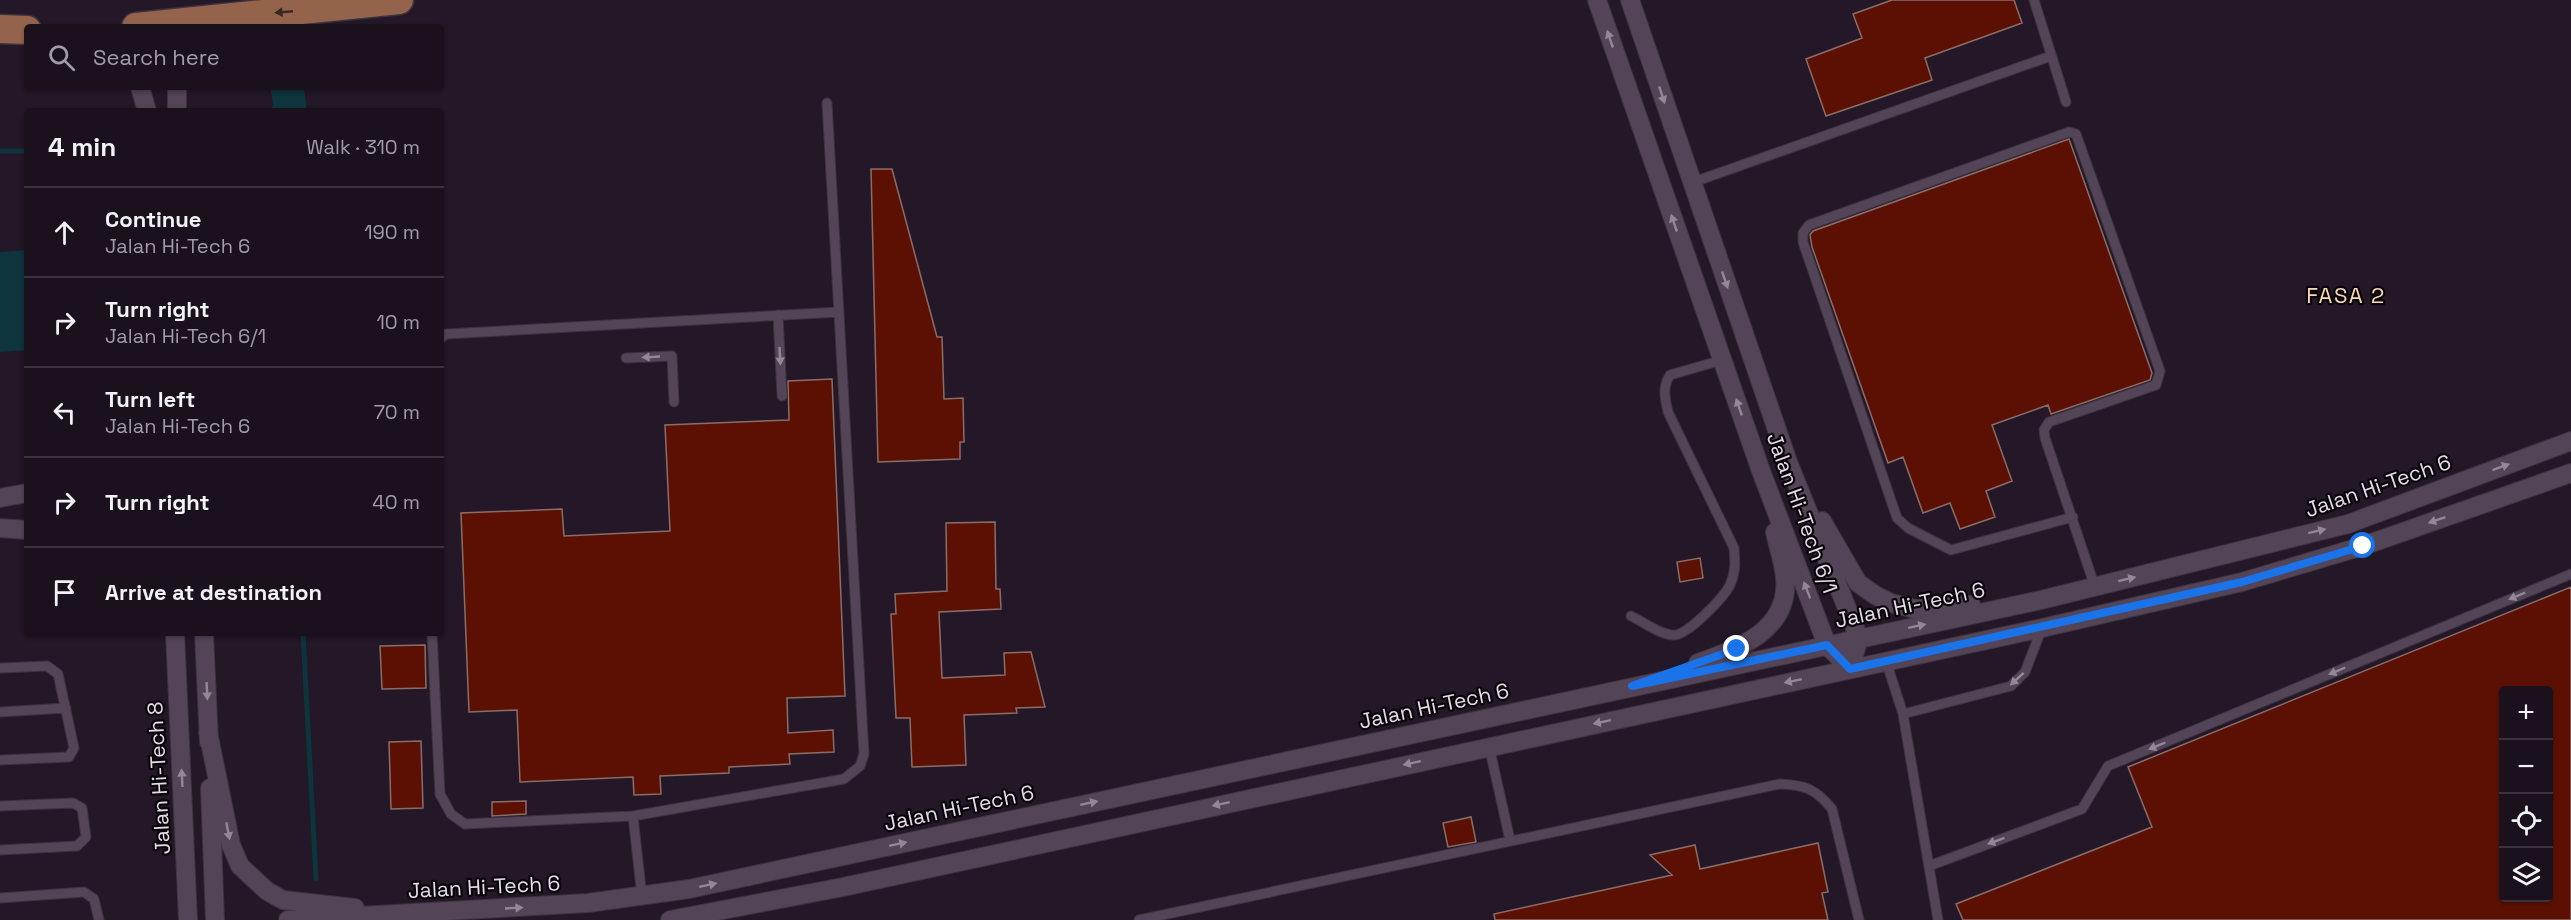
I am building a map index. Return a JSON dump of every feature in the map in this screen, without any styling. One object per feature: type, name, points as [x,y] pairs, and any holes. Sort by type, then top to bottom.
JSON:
[{"type":"main road","points":[[202,24],[243,16],[399,0]]},
{"type":"main road","points":[[0,29],[24,30]]},
{"type":"street","name":"Jalan Hi-Tech 6/1","points":[[1597,0],[1761,471],[1827,645],[1850,669]]},
{"type":"street","name":"Jalan Hi-Tech 6/1","points":[[1630,0],[1788,462],[1859,638]]},
{"type":"street","points":[[141,90],[146,108]]},
{"type":"street","points":[[177,90],[177,108]]},
{"type":"street","name":"Jalan Hi-Tech 6","points":[[288,920],[588,903],[689,889],[2041,600],[2348,524],[2571,441]]},
{"type":"street","points":[[1788,462],[1858,583],[1875,595],[1892,603],[1915,609],[2041,600]]},
{"type":"street","points":[[1632,686],[1737,649],[1759,636],[1774,620],[1783,599],[1786,580],[1761,471]]},
{"type":"street","points":[[670,920],[855,884],[2042,628],[2242,582],[2363,546],[2571,473]]},
{"type":"street","points":[[0,499],[24,494]]},
{"type":"street","points":[[0,499],[24,499]]},
{"type":"street","points":[[0,527],[24,525]]},
{"type":"street","points":[[0,527],[24,530]]},
{"type":"street","points":[[165,636],[179,710]]},
{"type":"street","name":"Jalan Hi-Tech 8","points":[[175,636],[189,920]]},
{"type":"street","points":[[204,636],[215,920]]},
{"type":"street","points":[[1850,669],[1859,638]]},
{"type":"street","points":[[208,732],[231,844],[240,866],[255,881],[283,900],[405,914]]},
{"type":"lane","points":[[2034,0],[2066,102]]},
{"type":"lane","points":[[1691,183],[2051,56]]},
{"type":"lane","points":[[432,636],[440,794],[452,814],[465,824],[633,816],[844,779],[860,766],[864,754],[827,103]]},
{"type":"lane","points":[[2073,517],[1951,550],[1908,528],[1898,518],[1803,242],[1803,233],[1809,225],[2068,132],[2076,134],[2160,371],[2156,385],[2049,423],[2044,430],[2045,438],[2073,517],[2095,587]]},
{"type":"lane","points":[[444,336],[838,312]]},
{"type":"lane","points":[[778,315],[782,396]]},
{"type":"lane","points":[[626,358],[672,356],[674,402]]},
{"type":"lane","points":[[1631,616],[1666,634],[1677,635],[1690,629],[1729,587],[1735,569],[1734,548],[1668,412],[1664,392],[1665,382],[1670,375],[1722,360]]},
{"type":"lane","points":[[1929,866],[2082,809],[2108,766],[2571,574]]},
{"type":"lane","points":[[1903,714],[2011,686],[2025,672],[2042,628]]},
{"type":"lane","points":[[1886,660],[1903,714],[1938,920]]},
{"type":"lane","points":[[0,668],[47,666],[58,674],[74,748],[69,757],[0,760]]},
{"type":"lane","points":[[0,712],[66,708]]},
{"type":"lane","points":[[1489,746],[1510,840]]},
{"type":"lane","points":[[1139,920],[1780,784],[1800,784],[1821,794],[1832,809],[1859,920]]},
{"type":"lane","points":[[0,807],[74,803],[82,808],[86,837],[77,846],[0,850]]},
{"type":"lane","points":[[633,816],[642,897]]},
{"type":"lane","points":[[0,898],[84,892],[94,899],[99,920]]},
{"type":"shaded area","points":[[24,250],[24,350],[0,352],[0,252]]},
{"type":"building","points":[[1892,0],[2014,0],[2022,23],[1925,58],[1932,80],[1826,116],[1806,59],[1862,38],[1853,14]]},
{"type":"building","points":[[2069,139],[2152,373],[2150,380],[2051,414],[2048,405],[1992,425],[2012,481],[1986,491],[1995,517],[1960,529],[1950,503],[1923,513],[1903,457],[1888,463],[1812,247],[1810,235],[1813,231]]},
{"type":"building","points":[[871,169],[892,169],[937,337],[942,337],[944,399],[963,398],[964,442],[960,442],[960,459],[878,462]]},
{"type":"building","points":[[832,379],[845,696],[787,698],[788,733],[833,730],[834,752],[789,754],[790,764],[729,767],[729,773],[660,776],[661,794],[634,795],[633,777],[520,782],[517,710],[469,712],[461,513],[562,509],[564,536],[670,531],[665,425],[789,420],[788,381]]},
{"type":"building","points":[[995,522],[996,589],[1000,589],[1001,609],[939,612],[942,678],[1005,675],[1004,653],[1031,652],[1045,707],[1016,708],[1017,713],[964,715],[966,765],[912,767],[910,718],[896,718],[891,614],[896,614],[895,594],[947,591],[946,523]]},
{"type":"building","points":[[1700,558],[1703,578],[1680,582],[1677,562]]},
{"type":"building","points":[[2571,587],[2571,920],[1963,920],[1956,904],[2152,827],[2128,767]]},
{"type":"building","points":[[425,645],[426,688],[382,689],[380,646]]},
{"type":"building","points":[[421,741],[423,808],[391,809],[389,742]]},
{"type":"building","points":[[526,801],[526,814],[492,816],[492,802]]},
{"type":"building","points":[[1471,817],[1476,842],[1448,847],[1443,823]]},
{"type":"building","points":[[1818,843],[1828,892],[1822,893],[1828,920],[1495,920],[1494,914],[1672,875],[1650,855],[1695,845],[1700,869]]},
{"type":"waterway","points":[[287,90],[289,108]]},
{"type":"waterway","points":[[0,151],[24,151]]},
{"type":"waterway","points":[[303,636],[316,879]]},
{"type":"district","name":"FASA 2","points":[[2346,295]]},
{"type":"route","points":[[1737,649],[1632,686],[1827,645],[1850,669],[2242,582],[2363,546]]}]
